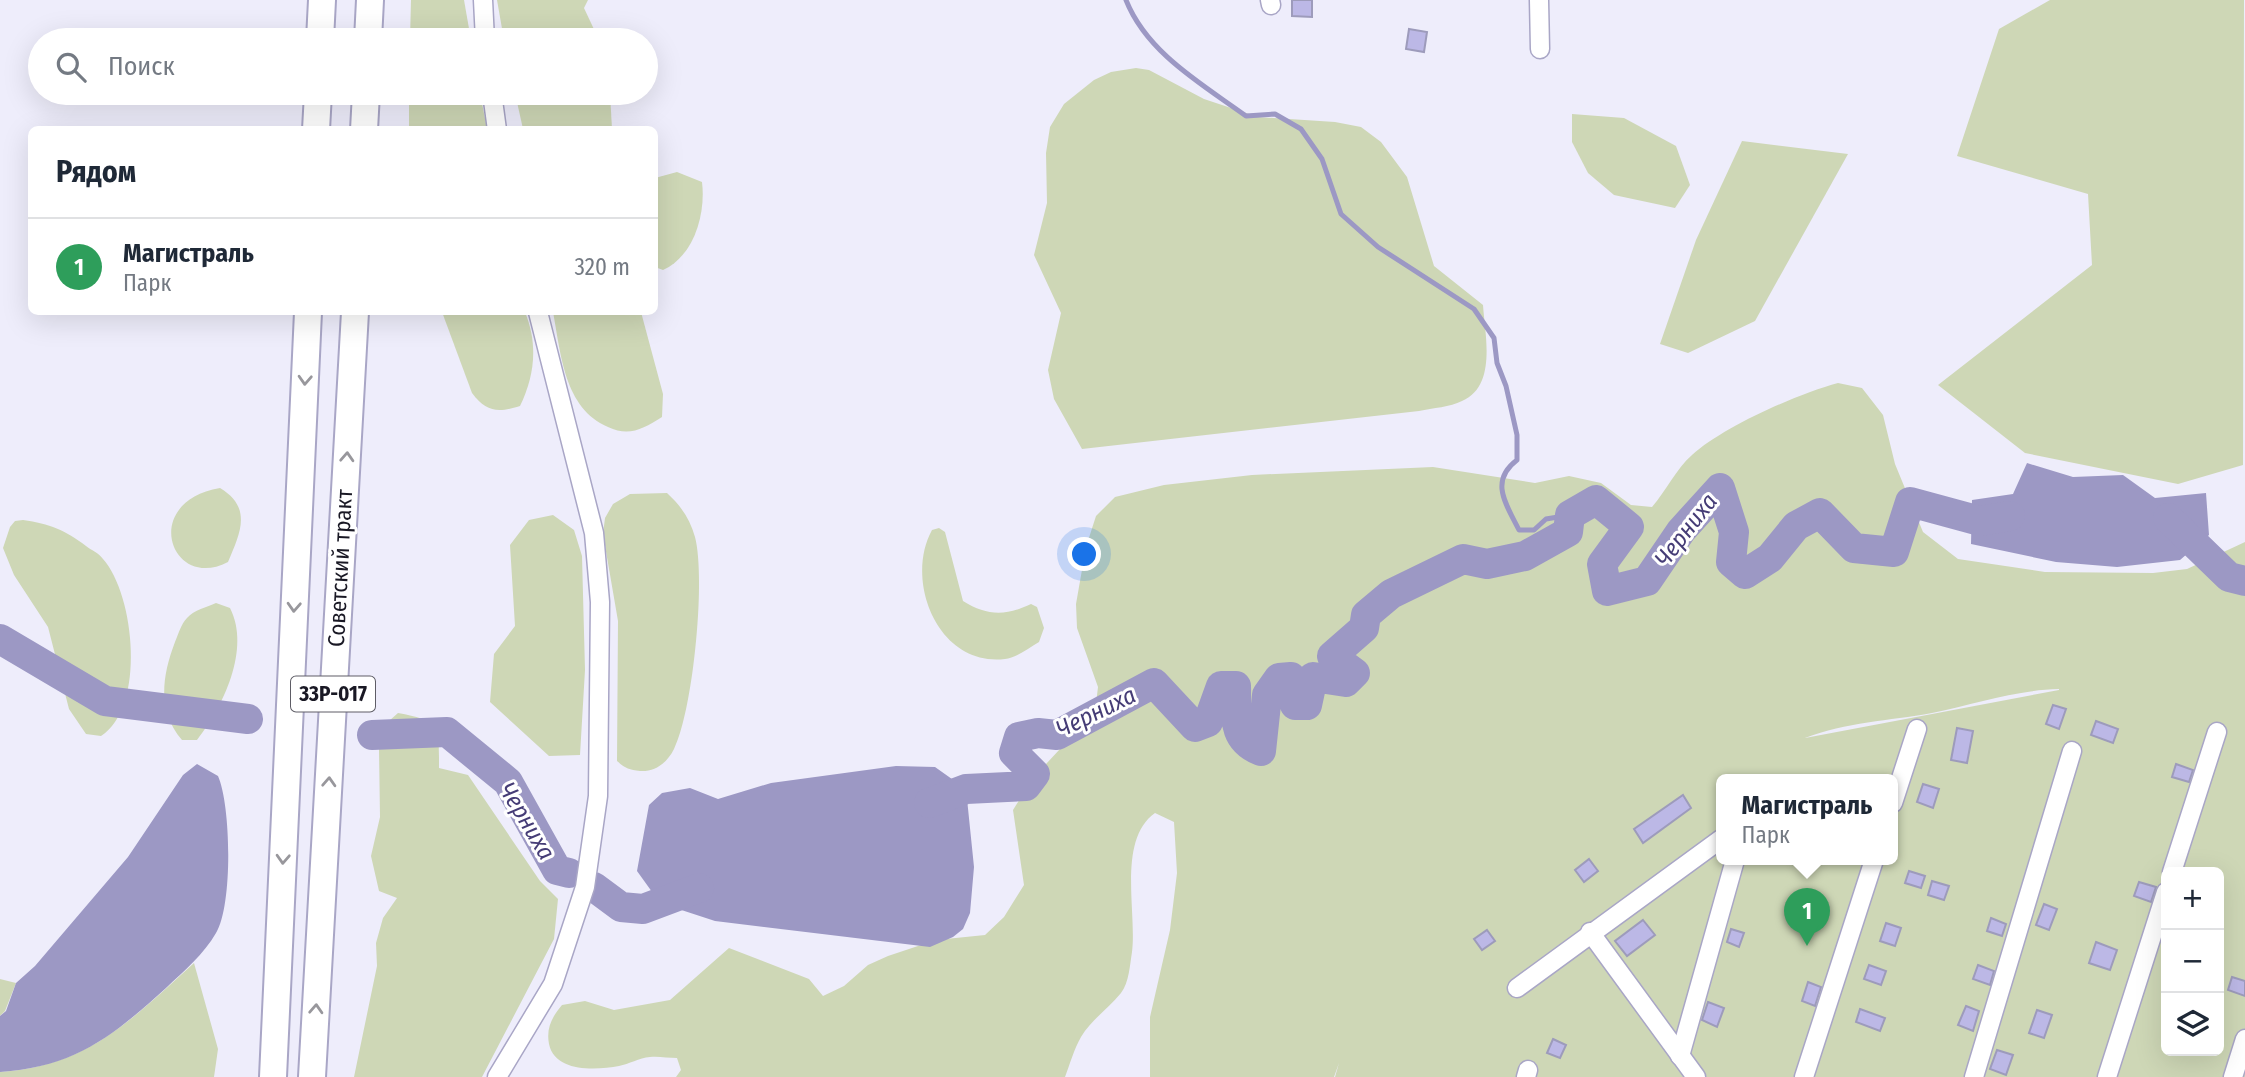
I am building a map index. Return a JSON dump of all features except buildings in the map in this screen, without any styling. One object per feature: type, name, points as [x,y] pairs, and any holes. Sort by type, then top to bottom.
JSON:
[{"type":"highway","points":[[321,28],[322,0]]},
{"type":"highway","points":[[369,28],[370,0]]},
{"type":"highway","points":[[316,126],[317,105]]},
{"type":"highway","points":[[364,126],[365,105]]},
{"type":"highway","name":"Советский тракт","points":[[273,1077],[308,315]]},
{"type":"highway","name":"Советский тракт","points":[[312,1077],[355,315]]},
{"type":"street","points":[[483,0],[484,28]]},
{"type":"street","points":[[1539,0],[1540,49]]},
{"type":"street","points":[[494,105],[496,126]]},
{"type":"street","points":[[497,1077],[553,984],[585,887],[598,796],[600,602],[594,533],[539,315]]},
{"type":"street","points":[[1898,788],[1917,729]]},
{"type":"street","points":[[2174,867],[2217,732]]},
{"type":"street","points":[[1974,1077],[2073,751]]},
{"type":"street","points":[[1517,988],[1590,932],[1716,843]]},
{"type":"street","points":[[1680,1056],[1734,865]]},
{"type":"street","points":[[1804,1077],[1872,865]]},
{"type":"street","points":[[2107,1077],[2161,908]]},
{"type":"street","points":[[1590,932],[1696,1077]]},
{"type":"street","points":[[2233,1077],[2245,1039]]},
{"type":"green space","points":[[411,0],[464,0],[469,28],[410,28]]},
{"type":"green space","points":[[497,0],[588,0],[584,8],[593,28],[502,28]]},
{"type":"green space","points":[[2050,0],[2244,0],[2243,465],[2178,484],[2025,453],[1938,385],[2092,265],[2088,194],[1957,156],[1999,29]]},
{"type":"green space","points":[[1136,68],[1149,70],[1204,99],[1258,117],[1335,122],[1361,127],[1381,142],[1407,177],[1434,266],[1483,305],[1485,372],[1473,394],[1452,405],[1419,411],[1082,449],[1054,399],[1048,370],[1061,313],[1034,255],[1047,203],[1046,153],[1050,127],[1064,104],[1094,80],[1111,72]]},
{"type":"green space","points":[[409,105],[482,105],[486,126],[409,126]]},
{"type":"green space","points":[[518,105],[611,105],[612,126],[522,126]]},
{"type":"green space","points":[[1572,114],[1624,118],[1676,146],[1690,185],[1675,208],[1614,195],[1588,173],[1572,142]]},
{"type":"green space","points":[[1742,141],[1848,154],[1755,321],[1688,353],[1660,344],[1696,240]]},
{"type":"green space","points":[[677,172],[702,182],[703,194],[696,233],[683,255],[663,270],[658,268],[658,177]]},
{"type":"green space","points":[[443,315],[526,315],[532,336],[533,359],[529,383],[520,406],[505,410],[493,409],[482,404],[472,393]]},
{"type":"green space","points":[[554,315],[642,315],[663,394],[662,417],[642,428],[629,431],[608,427],[582,407],[573,393],[562,362]]},
{"type":"green space","points":[[1838,383],[1862,388],[1883,415],[1895,464],[1923,532],[1958,559],[2045,572],[2153,573],[2187,569],[2245,542],[2245,1077],[1335,1077],[1339,1063],[1334,1077],[1150,1077],[1150,1017],[1170,930],[1177,873],[1174,822],[1155,813],[1143,825],[1132,858],[1133,936],[1126,984],[1081,1037],[1065,1077],[676,1077],[681,1070],[677,1058],[650,1057],[619,1066],[589,1068],[568,1065],[553,1053],[548,1038],[549,1028],[562,1005],[585,1001],[614,1010],[670,1000],[729,948],[809,979],[823,996],[844,986],[868,965],[888,956],[936,940],[985,935],[1004,917],[1024,885],[1013,810],[1033,778],[1060,749],[1086,728],[1095,712],[1098,687],[1077,628],[1076,604],[1086,547],[1096,516],[1115,497],[1164,485],[1252,475],[1433,467],[1535,483],[1569,476],[1601,483],[1631,505],[1652,507],[1692,455],[1722,433],[1761,413]],"holes":[[[2059,689],[1805,738],[1852,725],[1932,713],[2011,695]]]},
{"type":"green space","points":[[220,488],[237,504],[240,513],[241,522],[236,541],[228,562],[208,568],[191,565],[179,555],[172,541],[172,525],[179,510],[195,496]]},
{"type":"green space","points":[[667,493],[684,513],[695,537],[699,582],[696,644],[687,706],[674,749],[660,766],[640,771],[627,768],[617,761],[618,621],[603,534],[605,518],[613,504],[630,494]]},
{"type":"green space","points":[[553,515],[574,530],[582,556],[585,670],[580,755],[549,756],[490,702],[494,654],[515,626],[510,545],[529,520]]},
{"type":"green space","points":[[23,520],[64,532],[99,555],[114,576],[123,598],[131,650],[130,677],[125,702],[115,722],[101,736],[86,734],[69,709],[48,627],[14,575],[3,548],[10,527],[15,521]]},
{"type":"green space","points":[[939,528],[945,532],[963,601],[997,613],[1013,611],[1031,604],[1037,607],[1044,628],[1039,642],[1009,658],[981,658],[961,649],[945,635],[933,617],[925,595],[922,573],[924,551],[932,530]]},
{"type":"green space","points":[[216,603],[230,608],[236,624],[236,659],[224,695],[207,727],[197,740],[182,740],[174,729],[165,705],[167,668],[185,620],[193,613]]},
{"type":"green space","points":[[398,713],[423,719],[435,728],[439,743],[439,768],[468,775],[540,881],[558,899],[554,939],[482,1077],[354,1077],[377,966],[376,943],[383,918],[397,898],[379,891],[371,856],[380,817],[379,748],[389,721]]},
{"type":"green space","points":[[194,963],[218,1049],[214,1077],[0,1077],[0,1072],[31,1068],[84,1050],[129,1021]]},
{"type":"green space","points":[[0,979],[16,983],[5,1011],[0,1016]]},
{"type":"shaded area","points":[[2027,463],[2073,477],[2123,475],[2155,498],[2206,493],[2209,535],[2180,560],[2117,567],[2056,562],[1971,544],[1972,500],[2013,494]]},
{"type":"shaded area","points":[[197,764],[218,776],[228,831],[225,901],[222,919],[211,941],[193,962],[147,1005],[91,1046],[50,1064],[0,1072],[0,1016],[6,1011],[16,983],[35,966],[128,857],[183,775]]},
{"type":"shaded area","points":[[896,766],[935,767],[966,789],[974,867],[970,913],[963,929],[953,937],[930,947],[715,921],[660,903],[637,871],[649,805],[662,793],[690,788],[718,799],[771,783]]},
{"type":"waterway","points":[[1126,0],[1147,36],[1194,79],[1246,116],[1275,114],[1301,129],[1322,159],[1341,214],[1378,247],[1474,309],[1494,338],[1497,363],[1506,386],[1517,435],[1517,460],[1504,476],[1502,485],[1509,511],[1519,530],[1534,530],[1546,519],[1570,515]]},
{"type":"waterway","name":"Черниха","points":[[929,803],[966,789],[1026,786],[1035,774],[1014,753],[1019,737],[1038,733],[1057,735],[1154,683],[1195,727],[1208,722],[1221,686],[1236,686],[1236,716],[1240,733],[1244,740],[1261,751],[1267,695],[1279,678],[1291,677],[1295,705],[1307,705],[1313,677],[1346,682],[1355,673],[1332,656],[1364,628],[1366,615],[1391,594],[1463,559],[1487,564],[1525,556],[1568,532],[1570,515],[1596,500],[1629,527],[1602,564],[1607,591],[1647,581],[1681,531],[1720,488],[1734,532],[1731,562],[1745,574],[1770,558],[1796,526],[1820,513],[1854,548],[1894,552],[1910,502],[1980,521],[2010,516]]},
{"type":"waterway","name":"Черниха","points":[[2168,518],[2229,577],[2245,581]]},
{"type":"waterway","name":"Черниха","points":[[0,639],[105,701],[248,719]]},
{"type":"waterway","name":"Черниха","points":[[372,735],[447,732],[508,782],[557,870],[569,873]]},
{"type":"waterway","name":"Черниха","points":[[594,887],[621,907],[643,909],[699,888]]},
{"type":"place","name":"Магистраль","points":[[1807,946]]}]
